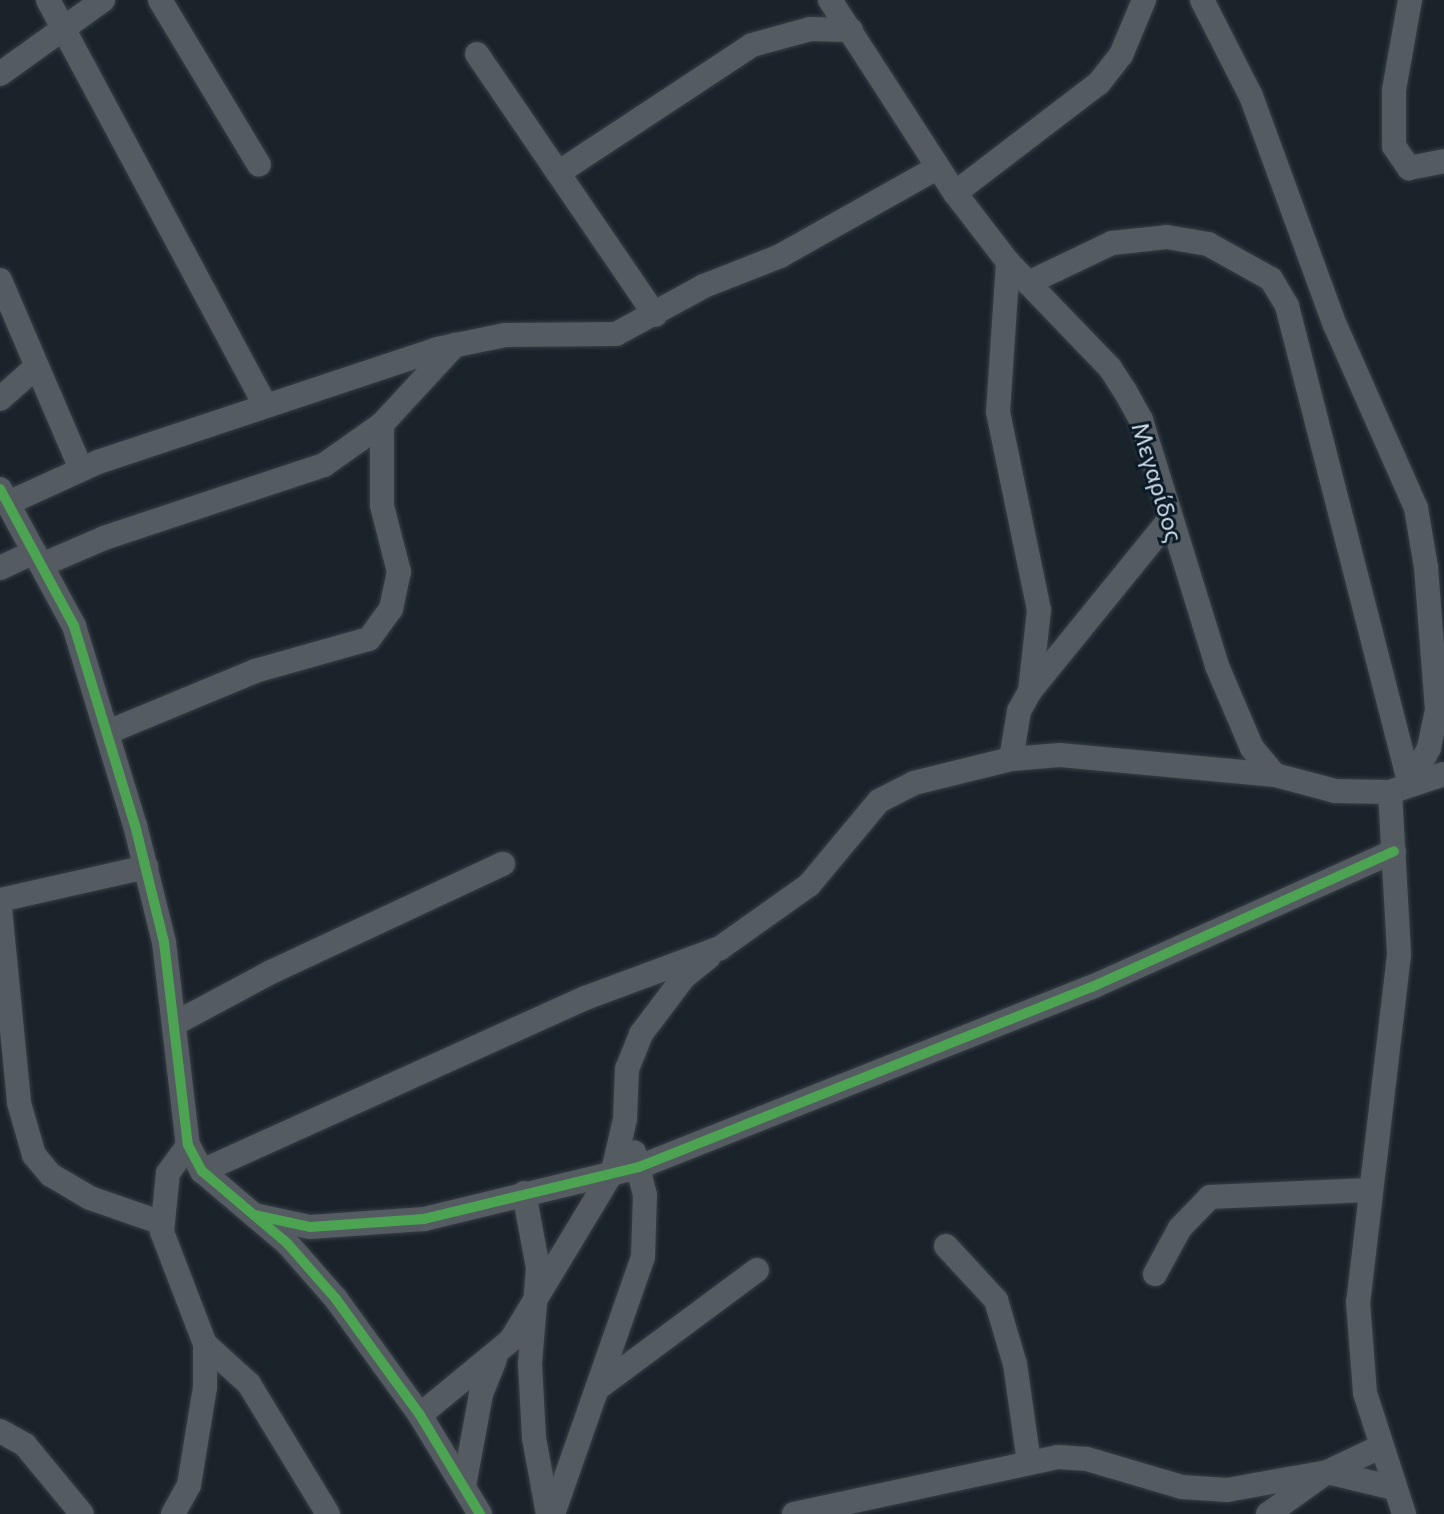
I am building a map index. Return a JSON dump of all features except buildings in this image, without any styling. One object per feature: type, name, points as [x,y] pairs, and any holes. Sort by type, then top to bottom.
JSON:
[{"type":"street","points":[[48,0],[265,405]]},
{"type":"street","points":[[0,74],[103,0]]},
{"type":"street","points":[[160,0],[259,165]]},
{"type":"street","name":"Μεγαρίδος","points":[[830,0],[955,193],[1008,262],[1110,368],[1125,391],[1141,420],[1168,521],[1238,722],[1275,775]]},
{"type":"street","points":[[955,193],[1099,83],[1121,55],[1144,0]]},
{"type":"street","points":[[1202,0],[1251,96],[1335,325],[1416,508],[1426,567],[1437,710],[1429,748],[1400,788]]},
{"type":"street","points":[[1410,0],[1394,90],[1394,146],[1400,162],[1409,168],[1444,161]]},
{"type":"street","points":[[558,173],[752,45],[810,29],[851,30]]},
{"type":"street","points":[[477,54],[655,315]]},
{"type":"street","points":[[480,1514],[420,1415],[336,1299],[287,1243],[202,1171],[188,1145],[176,1023],[146,867],[108,732],[74,626],[3,496],[265,405],[456,344],[505,335],[616,334],[704,286],[780,256],[937,168]]},
{"type":"street","points":[[1028,283],[1112,243],[1167,237],[1208,244],[1271,279],[1287,306],[1400,788],[1394,851],[1399,955],[1380,1130],[1368,1190],[1359,1337],[1365,1393],[1404,1514]]},
{"type":"street","points":[[1008,262],[998,412],[1039,610],[1030,691]]},
{"type":"street","points":[[0,280],[35,368],[81,469]]},
{"type":"street","points":[[0,568],[299,476],[349,452],[382,424],[456,344]]},
{"type":"street","points":[[0,399],[35,368]]},
{"type":"street","points":[[108,732],[255,671],[369,639],[379,628],[391,609],[399,572],[382,506],[382,424]]},
{"type":"street","points":[[1011,759],[1019,711],[1030,691],[1168,521]]},
{"type":"street","points":[[464,1486],[481,1394],[497,1354],[531,1307],[613,1171],[625,1119],[627,1069],[641,1034],[684,977],[809,885],[879,801],[914,783],[1011,759],[1113,758],[1275,775],[1335,791],[1400,788],[1444,774]]},
{"type":"street","points":[[254,1215],[310,1227],[424,1219],[639,1167],[1092,987],[1394,851]]},
{"type":"street","points":[[176,1023],[271,972],[503,864]]},
{"type":"street","points":[[0,900],[146,867]]},
{"type":"street","points":[[0,908],[19,1103],[34,1155],[51,1175],[90,1198],[162,1223]]},
{"type":"street","points":[[202,1171],[585,998],[720,948]]},
{"type":"street","points":[[550,1514],[643,1257],[647,1227],[639,1167],[625,1119]]},
{"type":"street","points":[[173,1514],[189,1485],[204,1423],[205,1344],[172,1264],[162,1223],[168,1173],[188,1145]]},
{"type":"street","points":[[1155,1274],[1180,1228],[1210,1197],[1368,1190]]},
{"type":"street","points":[[524,1193],[538,1268],[531,1307],[534,1438],[550,1514]]},
{"type":"street","points":[[946,1246],[996,1300],[1015,1364],[1029,1462]]},
{"type":"street","points":[[595,1391],[757,1270]]},
{"type":"street","points":[[205,1344],[249,1384],[328,1514]]},
{"type":"street","points":[[420,1415],[497,1354]]},
{"type":"street","points":[[0,1431],[25,1445],[82,1514]]},
{"type":"street","points":[[1268,1514],[1327,1472],[1380,1447]]},
{"type":"street","points":[[794,1514],[1029,1462],[1087,1459],[1182,1487],[1227,1490],[1327,1472],[1394,1488]]},
{"type":"cycle path","points":[[0,489],[74,626],[135,825],[164,942],[188,1145],[202,1171],[287,1243],[336,1299],[420,1415],[480,1514]]},
{"type":"cycle path","points":[[254,1215],[310,1227],[424,1219],[639,1167],[1092,987],[1394,851]]}]
